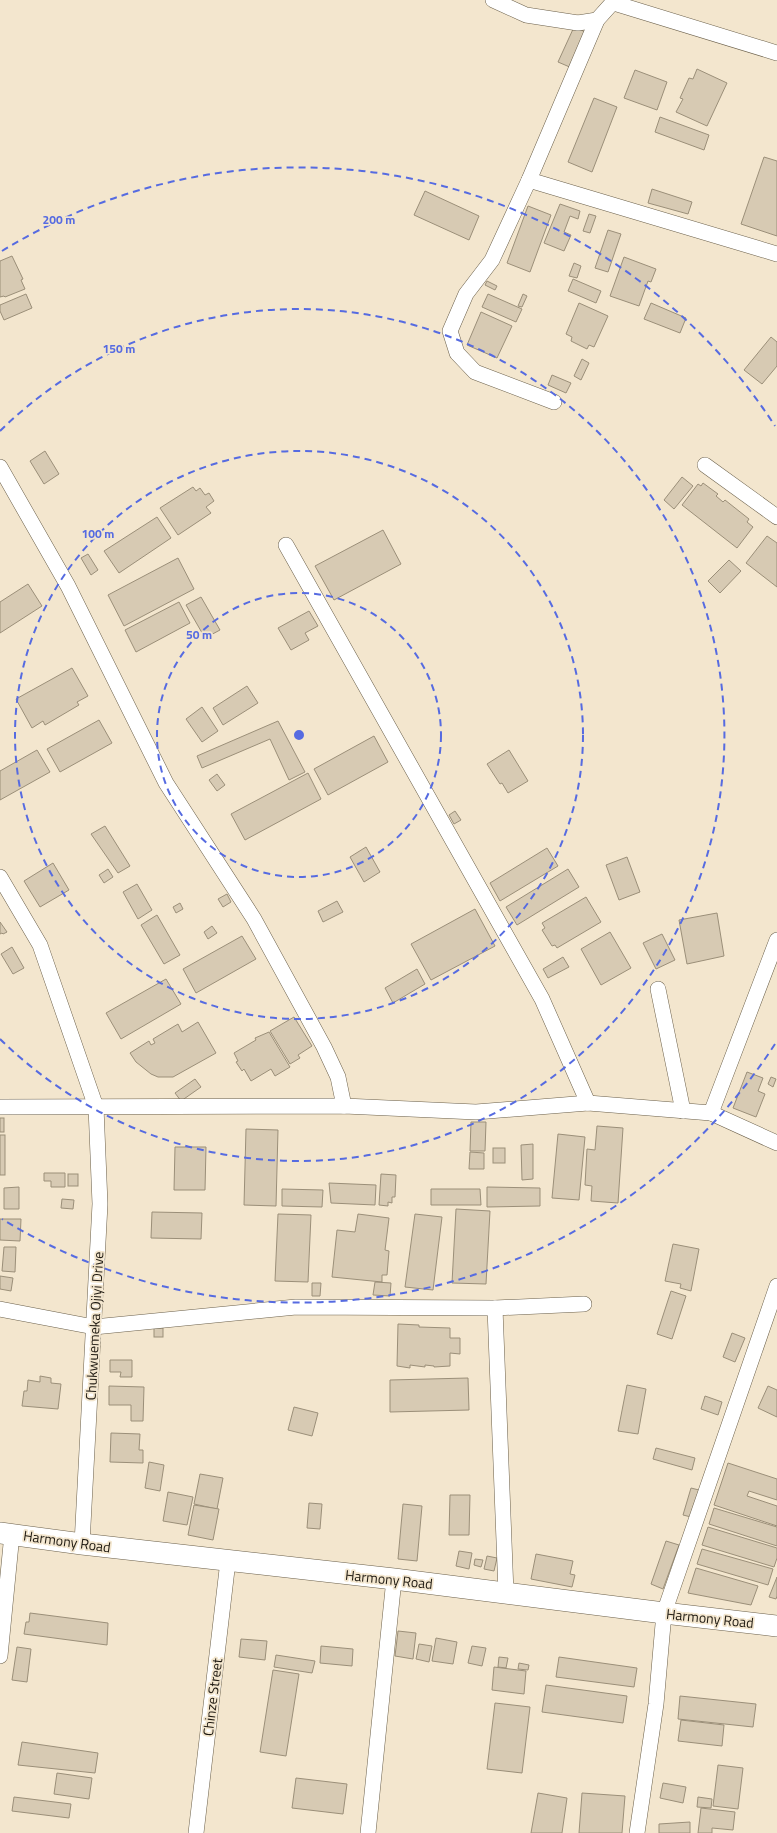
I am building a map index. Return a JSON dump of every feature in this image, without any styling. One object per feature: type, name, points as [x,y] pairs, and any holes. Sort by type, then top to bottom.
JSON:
[{"type":"main road","name":"Harmony Road","points":[[6,1533],[228,1562],[394,1579],[777,1626]]},
{"type":"street","points":[[494,0],[526,15],[578,22],[597,20]]},
{"type":"street","points":[[554,402],[476,372],[457,352],[450,331],[466,294],[492,260],[529,180],[597,20],[614,1],[777,53]]},
{"type":"street","points":[[529,180],[777,254]]},
{"type":"street","points":[[705,465],[777,517]]},
{"type":"street","points":[[0,467],[68,586],[166,783],[254,919],[320,1040],[338,1077],[344,1106]]},
{"type":"street","points":[[286,545],[542,999],[588,1104]]},
{"type":"street","name":"Chukwuemeka Ojiyi Drive","points":[[0,877],[40,945],[96,1107],[100,1204],[82,1544]]},
{"type":"street","points":[[711,1113],[777,940]]},
{"type":"street","points":[[658,989],[683,1111]]},
{"type":"street","points":[[0,1108],[344,1106],[476,1112],[588,1104],[711,1113],[777,1143]]},
{"type":"street","points":[[638,1833],[656,1704],[664,1613],[777,1286]]},
{"type":"street","points":[[0,1309],[94,1327],[296,1307],[495,1308],[584,1304]]},
{"type":"street","points":[[495,1308],[506,1593]]},
{"type":"street","points":[[0,1656],[6,1533]]},
{"type":"street","name":"Chinze Street","points":[[196,1833],[228,1562]]},
{"type":"street","points":[[368,1833],[394,1579]]},
{"type":"building","points":[[574,27],[588,33],[572,68],[558,62]]},
{"type":"building","points":[[697,69],[727,83],[707,126],[676,112],[683,99],[680,98],[689,78],[693,79]]},
{"type":"building","points":[[635,70],[667,82],[657,110],[624,98]]},
{"type":"building","points":[[594,98],[617,107],[592,172],[568,162]]},
{"type":"building","points":[[660,117],[709,135],[704,150],[655,132]]},
{"type":"building","points":[[764,157],[777,161],[777,236],[741,224]]},
{"type":"building","points":[[652,189],[692,202],[688,214],[648,203]]},
{"type":"building","points":[[425,191],[479,216],[469,240],[414,215]]},
{"type":"building","points":[[560,204],[580,211],[578,219],[570,216],[564,232],[571,235],[564,251],[544,243]]},
{"type":"building","points":[[528,206],[551,215],[530,272],[507,263]]},
{"type":"building","points":[[589,214],[596,216],[590,233],[583,231]]},
{"type":"building","points":[[608,230],[621,234],[608,272],[595,268]]},
{"type":"building","points":[[12,256],[23,279],[21,280],[25,289],[5,297],[0,297],[0,261]]},
{"type":"building","points":[[624,257],[656,269],[651,282],[648,281],[639,306],[610,296]]},
{"type":"building","points":[[574,263],[581,266],[577,278],[569,276]]},
{"type":"building","points":[[573,279],[601,291],[596,303],[568,291]]},
{"type":"building","points":[[487,281],[497,286],[495,290],[485,285]]},
{"type":"building","points":[[26,294],[32,308],[4,320],[0,311],[0,305]]},
{"type":"building","points":[[488,294],[522,309],[516,322],[482,307]]},
{"type":"building","points":[[523,294],[527,296],[522,307],[518,306]]},
{"type":"building","points":[[579,303],[608,316],[594,347],[589,345],[587,349],[571,341],[572,337],[566,334]]},
{"type":"building","points":[[651,303],[686,318],[680,333],[644,319]]},
{"type":"building","points":[[481,312],[512,326],[497,358],[467,345]]},
{"type":"building","points":[[771,337],[777,342],[777,366],[762,384],[744,370]]},
{"type":"building","points":[[582,359],[589,363],[581,380],[574,376]]},
{"type":"building","points":[[552,375],[571,383],[566,393],[548,385]]},
{"type":"building","points":[[45,451],[59,474],[44,484],[30,461]]},
{"type":"building","points":[[682,477],[693,486],[674,509],[664,500]]},
{"type":"building","points":[[703,483],[718,494],[716,496],[723,502],[725,500],[749,519],[747,522],[753,527],[737,548],[682,505],[698,484],[701,486]]},
{"type":"building","points":[[193,487],[196,491],[200,488],[205,495],[209,493],[214,501],[206,507],[211,513],[178,535],[160,508]]},
{"type":"building","points":[[157,517],[171,538],[119,573],[104,551]]},
{"type":"building","points":[[383,530],[401,564],[334,600],[315,566]]},
{"type":"building","points":[[767,536],[777,543],[777,587],[746,563]]},
{"type":"building","points":[[88,554],[98,570],[91,575],[81,558]]},
{"type":"building","points":[[178,558],[194,589],[124,626],[108,595]]},
{"type":"building","points":[[729,560],[741,571],[720,593],[708,581]]},
{"type":"building","points":[[28,584],[42,606],[0,633],[0,602]]},
{"type":"building","points":[[201,597],[220,630],[205,638],[186,605]]},
{"type":"building","points":[[179,602],[190,623],[136,652],[125,630]]},
{"type":"building","points":[[309,611],[318,626],[305,633],[309,640],[291,650],[278,628]]},
{"type":"building","points":[[72,668],[88,696],[77,702],[79,705],[45,725],[43,721],[32,728],[16,699]]},
{"type":"building","points":[[247,686],[258,703],[223,725],[213,708]]},
{"type":"building","points":[[202,707],[218,731],[202,742],[186,719]]},
{"type":"building","points":[[99,720],[112,743],[60,772],[47,749]]},
{"type":"building","points":[[278,721],[305,772],[289,780],[270,739],[202,768],[197,756]]},
{"type":"building","points":[[374,736],[388,762],[328,795],[314,769]]},
{"type":"building","points":[[37,750],[50,772],[0,800],[0,771]]},
{"type":"building","points":[[509,750],[528,781],[508,793],[502,783],[500,784],[487,764]]},
{"type":"building","points":[[308,773],[321,799],[245,840],[231,814]]},
{"type":"building","points":[[217,774],[225,785],[217,791],[209,780]]},
{"type":"building","points":[[455,811],[461,820],[454,824],[449,815]]},
{"type":"building","points":[[105,826],[130,866],[118,873],[91,834]]},
{"type":"building","points":[[366,847],[380,872],[364,882],[350,857]]},
{"type":"building","points":[[547,848],[558,866],[500,901],[490,883]]},
{"type":"building","points":[[627,857],[640,892],[619,900],[606,865]]},
{"type":"building","points":[[53,863],[69,890],[40,907],[24,881]]},
{"type":"building","points":[[108,869],[113,877],[104,883],[99,875]]},
{"type":"building","points":[[568,869],[579,887],[517,925],[506,907]]},
{"type":"building","points":[[137,884],[152,910],[138,919],[123,892]]},
{"type":"building","points":[[227,894],[231,902],[223,907],[218,899]]},
{"type":"building","points":[[586,897],[601,922],[557,948],[555,945],[552,946],[542,930],[545,928],[542,923]]},
{"type":"building","points":[[337,901],[343,912],[323,922],[318,911]]},
{"type":"building","points":[[180,903],[183,909],[176,913],[173,907]]},
{"type":"building","points":[[475,909],[495,946],[431,980],[411,944]]},
{"type":"building","points":[[717,913],[724,956],[687,964],[679,920]]},
{"type":"building","points":[[157,915],[180,955],[164,964],[141,925]]},
{"type":"building","points":[[0,922],[7,932],[3,934],[0,934]]},
{"type":"building","points":[[212,926],[217,933],[208,939],[204,932]]},
{"type":"building","points":[[610,932],[631,968],[601,985],[581,949]]},
{"type":"building","points":[[662,934],[675,960],[656,969],[643,943]]},
{"type":"building","points":[[242,936],[256,959],[196,993],[183,969]]},
{"type":"building","points":[[12,947],[24,968],[13,974],[1,954]]},
{"type":"building","points":[[563,957],[569,967],[548,978],[543,969]]},
{"type":"building","points":[[417,969],[425,984],[393,1003],[385,988]]},
{"type":"building","points":[[166,979],[181,1004],[121,1039],[106,1013]]},
{"type":"building","points":[[294,1017],[312,1046],[298,1055],[300,1058],[290,1064],[270,1031]]},
{"type":"building","points":[[198,1022],[216,1053],[173,1077],[158,1077],[151,1074],[136,1062],[130,1053],[149,1041],[151,1045],[155,1043],[153,1039],[178,1024],[182,1032]]},
{"type":"building","points":[[269,1032],[290,1067],[275,1076],[271,1069],[251,1081],[244,1069],[242,1071],[236,1062],[238,1061],[234,1053],[256,1040],[255,1038]]},
{"type":"building","points":[[747,1072],[763,1078],[758,1091],[765,1094],[756,1117],[733,1108]]},
{"type":"building","points":[[771,1077],[776,1079],[773,1087],[768,1084]]},
{"type":"building","points":[[195,1079],[201,1087],[181,1101],[175,1093]]},
{"type":"building","points":[[0,1118],[4,1118],[4,1132],[0,1132]]},
{"type":"building","points":[[471,1122],[486,1122],[485,1151],[470,1151]]},
{"type":"building","points":[[597,1126],[623,1128],[618,1203],[591,1201],[592,1186],[585,1185],[587,1149],[595,1150]]},
{"type":"building","points":[[246,1129],[278,1130],[276,1206],[244,1205]]},
{"type":"building","points":[[558,1134],[585,1137],[579,1200],[552,1198]]},
{"type":"building","points":[[0,1135],[5,1135],[5,1175],[0,1175]]},
{"type":"building","points":[[533,1144],[533,1179],[522,1180],[521,1145]]},
{"type":"building","points":[[175,1147],[206,1147],[205,1190],[174,1190]]},
{"type":"building","points":[[493,1148],[505,1148],[505,1163],[493,1163]]},
{"type":"building","points":[[470,1152],[484,1153],[484,1169],[469,1169]]},
{"type":"building","points":[[44,1173],[65,1173],[65,1187],[51,1187],[51,1181],[44,1181]]},
{"type":"building","points":[[68,1174],[78,1174],[78,1186],[68,1186]]},
{"type":"building","points":[[381,1174],[396,1175],[395,1197],[392,1197],[392,1203],[388,1202],[388,1206],[379,1205]]},
{"type":"building","points":[[329,1183],[376,1185],[375,1205],[331,1203]]},
{"type":"building","points":[[19,1187],[19,1209],[4,1209],[4,1188]]},
{"type":"building","points":[[487,1187],[540,1188],[540,1206],[487,1207]]},
{"type":"building","points":[[282,1189],[323,1190],[322,1207],[282,1206]]},
{"type":"building","points":[[431,1189],[480,1189],[481,1205],[431,1205]]},
{"type":"building","points":[[62,1199],[74,1200],[73,1209],[61,1208]]},
{"type":"building","points":[[456,1209],[490,1211],[486,1284],[452,1283]]},
{"type":"building","points":[[152,1212],[202,1213],[201,1239],[151,1238]]},
{"type":"building","points":[[278,1214],[311,1215],[308,1282],[275,1281]]},
{"type":"building","points":[[358,1214],[389,1218],[385,1250],[389,1251],[387,1275],[382,1275],[382,1282],[332,1277],[337,1230],[355,1232]]},
{"type":"building","points":[[415,1214],[442,1217],[433,1290],[405,1287]]},
{"type":"building","points":[[0,1219],[21,1219],[20,1241],[0,1240]]},
{"type":"building","points":[[673,1244],[699,1249],[691,1291],[680,1288],[681,1284],[665,1281]]},
{"type":"building","points":[[4,1247],[16,1247],[15,1272],[2,1271]]},
{"type":"building","points":[[0,1276],[13,1278],[11,1291],[0,1289]]},
{"type":"building","points":[[375,1282],[391,1283],[390,1296],[373,1295]]},
{"type":"building","points":[[312,1283],[321,1283],[320,1296],[312,1296]]},
{"type":"building","points":[[671,1291],[686,1296],[672,1339],[657,1334]]},
{"type":"building","points":[[398,1324],[419,1325],[419,1327],[450,1328],[450,1338],[460,1338],[460,1354],[450,1353],[450,1366],[434,1367],[425,1365],[425,1367],[410,1365],[410,1368],[397,1366]]},
{"type":"building","points":[[154,1328],[163,1328],[163,1337],[154,1337]]},
{"type":"building","points":[[732,1333],[745,1338],[735,1362],[723,1357]]},
{"type":"building","points":[[110,1360],[132,1360],[132,1377],[120,1377],[121,1372],[110,1372]]},
{"type":"building","points":[[40,1376],[51,1378],[51,1383],[61,1384],[58,1409],[22,1406],[24,1391],[27,1391],[28,1380],[40,1382]]},
{"type":"building","points":[[468,1378],[469,1410],[390,1412],[390,1380]]},
{"type":"building","points":[[627,1385],[646,1389],[638,1434],[618,1431]]},
{"type":"building","points":[[109,1386],[144,1387],[143,1421],[131,1421],[131,1405],[109,1405]]},
{"type":"building","points":[[768,1386],[777,1390],[777,1417],[758,1408]]},
{"type":"building","points":[[705,1396],[722,1402],[718,1415],[701,1409]]},
{"type":"building","points":[[294,1407],[318,1413],[312,1436],[288,1430]]},
{"type":"building","points":[[111,1433],[140,1434],[139,1450],[143,1450],[143,1463],[110,1462]]},
{"type":"building","points":[[656,1448],[695,1458],[692,1470],[653,1459]]},
{"type":"building","points":[[149,1462],[164,1465],[160,1491],[145,1488]]},
{"type":"building","points":[[728,1463],[777,1479],[777,1500],[749,1491],[747,1496],[777,1506],[777,1526],[714,1505]]},
{"type":"building","points":[[200,1474],[223,1478],[217,1509],[194,1504]]},
{"type":"building","points":[[691,1488],[699,1490],[691,1517],[683,1515]]},
{"type":"building","points":[[168,1492],[193,1497],[187,1525],[163,1521]]},
{"type":"building","points":[[450,1495],[470,1495],[469,1535],[449,1535]]},
{"type":"building","points":[[309,1503],[322,1504],[320,1529],[307,1528]]},
{"type":"building","points":[[403,1504],[422,1506],[417,1561],[398,1559]]},
{"type":"building","points":[[194,1505],[219,1509],[213,1540],[188,1535]]},
{"type":"building","points":[[714,1508],[777,1527],[777,1546],[709,1524]]},
{"type":"building","points":[[708,1527],[777,1548],[777,1558],[774,1567],[702,1545]]},
{"type":"building","points":[[666,1541],[679,1545],[663,1589],[651,1584]]},
{"type":"building","points":[[702,1549],[773,1569],[768,1585],[697,1564]]},
{"type":"building","points":[[459,1551],[472,1553],[469,1569],[456,1566]]},
{"type":"building","points":[[536,1554],[573,1561],[570,1574],[575,1575],[572,1587],[531,1579]]},
{"type":"building","points":[[487,1556],[497,1558],[494,1571],[484,1569]]},
{"type":"building","points":[[475,1559],[483,1560],[481,1567],[474,1565]]},
{"type":"building","points":[[696,1568],[758,1586],[751,1605],[688,1593]]},
{"type":"building","points":[[777,1577],[777,1596],[776,1599],[769,1597]]},
{"type":"building","points":[[30,1613],[108,1623],[107,1645],[24,1634],[26,1622],[29,1622]]},
{"type":"building","points":[[398,1631],[416,1633],[413,1659],[395,1656]]},
{"type":"building","points":[[436,1638],[457,1642],[453,1664],[432,1661]]},
{"type":"building","points":[[241,1639],[267,1641],[265,1660],[239,1657]]},
{"type":"building","points":[[419,1644],[432,1646],[429,1662],[416,1659]]},
{"type":"building","points":[[321,1646],[353,1649],[352,1666],[320,1663]]},
{"type":"building","points":[[472,1646],[486,1648],[482,1666],[468,1663]]},
{"type":"building","points":[[17,1647],[31,1649],[27,1682],[12,1680]]},
{"type":"building","points":[[276,1655],[315,1661],[312,1673],[274,1667]]},
{"type":"building","points":[[499,1657],[508,1658],[506,1668],[498,1667]]},
{"type":"building","points":[[559,1657],[637,1668],[634,1687],[556,1677]]},
{"type":"building","points":[[519,1663],[529,1665],[528,1670],[518,1669]]},
{"type":"building","points":[[494,1667],[526,1671],[524,1694],[492,1690]]},
{"type":"building","points":[[273,1670],[299,1674],[286,1756],[260,1752]]},
{"type":"building","points":[[546,1685],[627,1696],[623,1723],[542,1712]]},
{"type":"building","points":[[680,1696],[756,1704],[753,1727],[678,1719]]},
{"type":"building","points":[[495,1703],[530,1707],[522,1773],[487,1769]]},
{"type":"building","points":[[681,1720],[724,1725],[722,1746],[678,1741]]},
{"type":"building","points":[[22,1742],[98,1753],[95,1773],[18,1765]]},
{"type":"building","points":[[718,1765],[743,1768],[738,1809],[713,1806]]},
{"type":"building","points":[[57,1773],[92,1778],[89,1799],[54,1794]]},
{"type":"building","points":[[296,1778],[347,1784],[343,1814],[292,1808]]},
{"type":"building","points":[[663,1783],[686,1787],[683,1803],[660,1798]]},
{"type":"building","points":[[538,1793],[567,1798],[562,1833],[531,1833]]},
{"type":"building","points":[[582,1793],[625,1796],[622,1833],[579,1833]]},
{"type":"building","points":[[14,1797],[71,1804],[69,1818],[12,1811]]},
{"type":"building","points":[[698,1797],[712,1799],[711,1808],[697,1807]]},
{"type":"building","points":[[701,1808],[735,1812],[733,1830],[712,1828],[712,1833],[698,1833]]},
{"type":"building","points":[[690,1822],[690,1833],[659,1833],[659,1824]]}]
